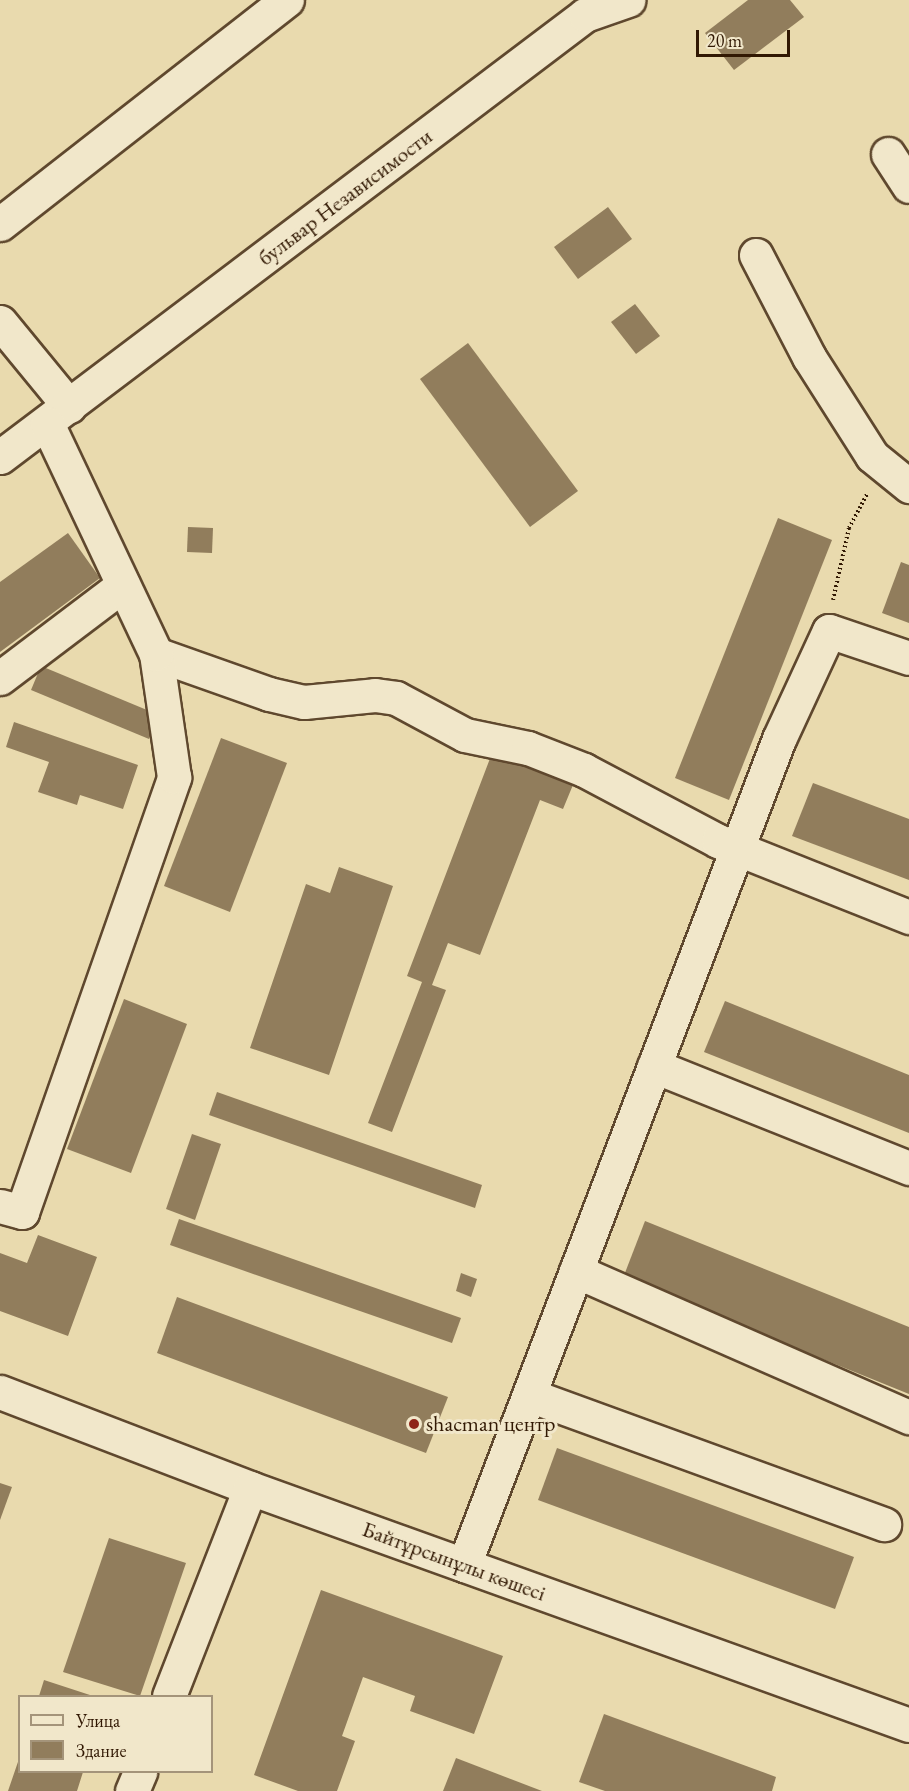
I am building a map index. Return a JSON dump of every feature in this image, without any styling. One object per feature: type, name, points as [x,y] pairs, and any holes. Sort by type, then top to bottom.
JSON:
[{"type":"street","points":[[0,224],[287,0]]},
{"type":"street","name":"бульвар Независимости","points":[[0,457],[585,15],[628,0]]},
{"type":"street","points":[[888,154],[909,186]]},
{"type":"street","points":[[756,255],[809,357],[873,456],[899,479]]},
{"type":"street","points":[[0,321],[58,414],[123,585],[156,654],[174,777],[22,1212],[0,1206]]},
{"type":"street","points":[[0,678],[123,585]]},
{"type":"street","points":[[464,1564],[779,739],[829,630],[909,658]]},
{"type":"street","points":[[156,654],[269,694],[304,702],[375,695],[396,698],[465,735],[528,748],[584,770],[718,842],[738,847],[909,917]]},
{"type":"street","points":[[654,1066],[909,1168]]},
{"type":"street","points":[[576,1271],[909,1416]]},
{"type":"street","name":"Байтұрсынұлы көшесі","points":[[0,1392],[250,1488],[909,1725]]},
{"type":"street","points":[[529,1395],[884,1524]]},
{"type":"street","points":[[169,1695],[250,1488]]},
{"type":"street","points":[[132,1791],[140,1773]]},
{"type":"path","points":[[829,630],[839,564],[849,528],[867,492],[899,479]]},
{"type":"building","points":[[748,0],[790,0],[804,17],[734,70],[705,33]]},
{"type":"building","points":[[608,207],[632,239],[578,279],[554,247]]},
{"type":"building","points":[[635,304],[660,336],[636,354],[611,322]]},
{"type":"building","points":[[468,343],[578,491],[530,527],[420,379]]},
{"type":"building","points":[[778,518],[832,540],[729,800],[675,778]]},
{"type":"building","points":[[188,527],[213,528],[212,553],[187,552]]},
{"type":"building","points":[[68,533],[100,578],[0,652],[0,582]]},
{"type":"building","points":[[901,562],[909,565],[909,623],[882,613]]},
{"type":"building","points":[[41,666],[159,715],[149,739],[31,690]]},
{"type":"building","points":[[14,722],[138,765],[123,809],[80,795],[77,805],[38,792],[49,762],[6,747]]},
{"type":"building","points":[[221,738],[287,763],[230,912],[164,886]]},
{"type":"building","points":[[494,748],[575,780],[563,809],[540,800],[480,955],[448,943],[432,985],[446,990],[392,1132],[368,1123],[422,982],[407,976]]},
{"type":"building","points":[[813,783],[909,819],[909,880],[792,836]]},
{"type":"building","points":[[339,867],[393,886],[329,1075],[250,1048],[306,884],[330,893]]},
{"type":"building","points":[[124,999],[187,1024],[131,1173],[67,1149]]},
{"type":"building","points":[[725,1001],[909,1075],[909,1133],[704,1052]]},
{"type":"building","points":[[217,1092],[482,1185],[475,1208],[209,1115]]},
{"type":"building","points":[[192,1134],[221,1144],[195,1220],[166,1209]]},
{"type":"building","points":[[179,1219],[461,1318],[452,1343],[170,1245]]},
{"type":"building","points":[[645,1221],[909,1327],[909,1394],[623,1278]]},
{"type":"building","points":[[38,1235],[97,1257],[68,1336],[0,1311],[0,1253],[27,1263]]},
{"type":"building","points":[[461,1273],[477,1279],[471,1297],[456,1291]]},
{"type":"building","points":[[177,1297],[448,1397],[426,1453],[157,1353]]},
{"type":"building","points":[[557,1448],[854,1557],[835,1609],[538,1500]]},
{"type":"building","points":[[0,1483],[12,1487],[0,1520]]},
{"type":"building","points":[[109,1538],[186,1563],[140,1695],[63,1672]]},
{"type":"building","points":[[321,1590],[503,1656],[474,1734],[410,1711],[415,1696],[363,1677],[342,1736],[355,1741],[337,1791],[298,1791],[254,1775]]},
{"type":"building","points":[[44,1680],[90,1695],[39,1695]]},
{"type":"building","points":[[604,1714],[776,1777],[772,1791],[605,1791],[579,1782]]},
{"type":"building","points":[[456,1758],[542,1791],[443,1791]]},
{"type":"building","points":[[18,1762],[18,1773],[83,1773],[77,1791],[8,1791]]},
{"type":"place","name":"shacman центр","points":[[414,1424]]}]
